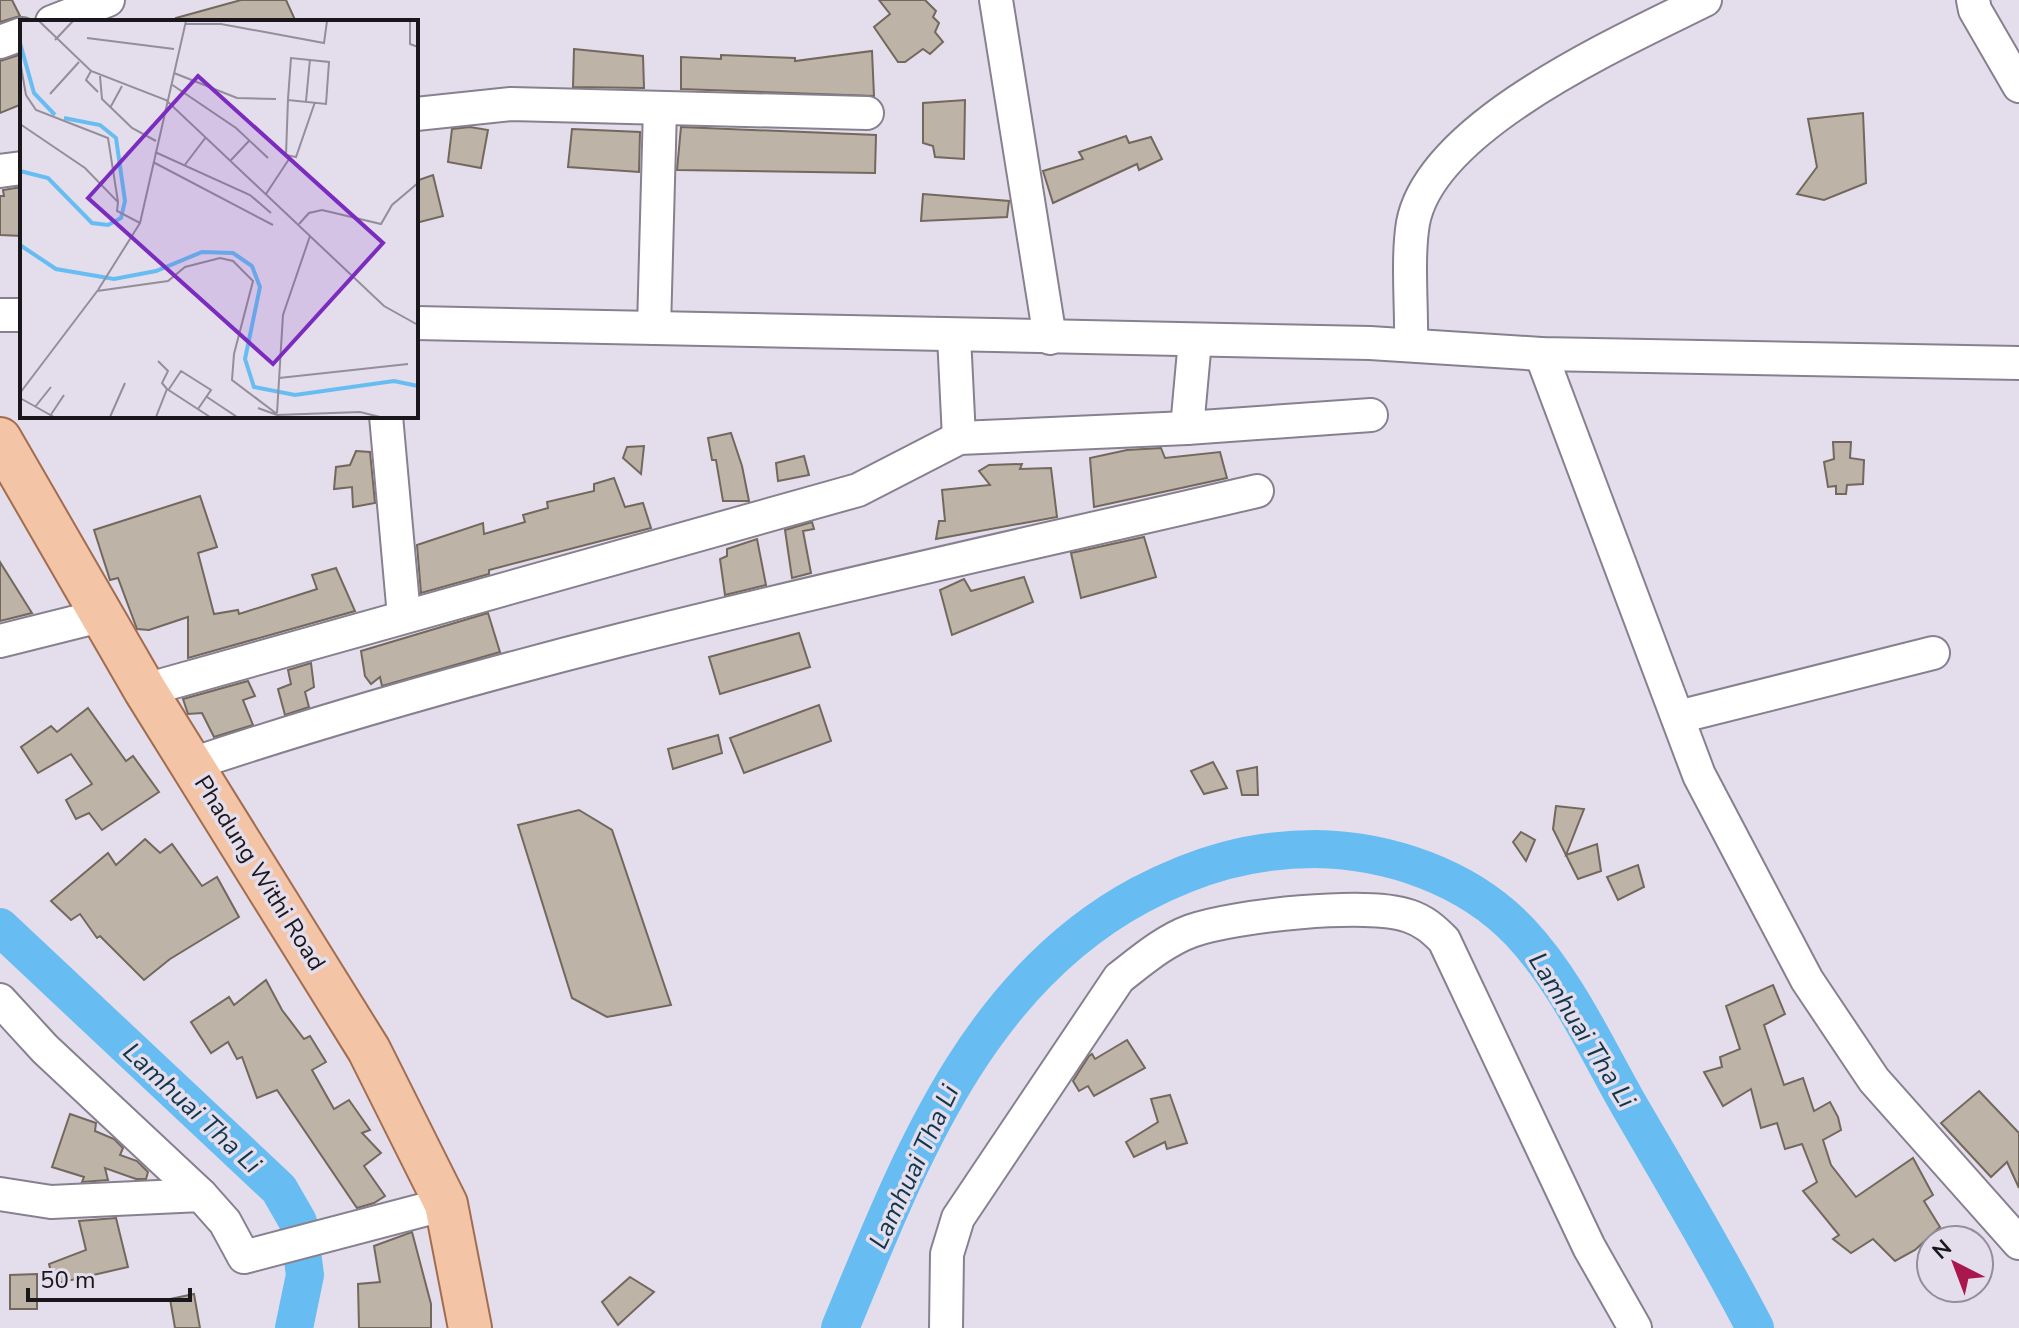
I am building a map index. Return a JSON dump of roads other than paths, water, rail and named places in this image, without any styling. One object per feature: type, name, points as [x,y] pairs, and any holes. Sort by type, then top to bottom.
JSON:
[{"type":"main road","name":"Phadung Withi Road","points":[[0,439],[100,616],[369,1050],[430,1207],[470,1328]]},
{"type":"street","points":[[57,20],[108,0]]},
{"type":"street","points":[[996,0],[1050,338]]},
{"type":"street","points":[[1411,345],[1413,222],[1433,179],[1474,133],[1569,69],[1705,0]]},
{"type":"street","points":[[1973,0],[1975,10],[2019,86]]},
{"type":"street","points":[[0,42],[20,35]]},
{"type":"street","points":[[418,114],[511,104],[867,113]]},
{"type":"street","points":[[654,328],[660,108]]},
{"type":"street","points":[[0,171],[20,168]]},
{"type":"street","points":[[418,323],[1411,345],[1541,354],[2019,363]]},
{"type":"street","points":[[954,336],[959,438]]},
{"type":"street","points":[[1187,428],[1195,340]]},
{"type":"street","points":[[1541,354],[1699,775],[1807,980],[1874,1080],[2019,1243]]},
{"type":"street","points":[[145,690],[858,490],[959,438],[1187,428],[1371,415]]},
{"type":"street","points":[[386,418],[404,616]]},
{"type":"street","points":[[192,764],[290,731],[526,665],[913,570],[1257,491]]},
{"type":"street","points":[[0,641],[100,616]]},
{"type":"street","points":[[1678,717],[1933,653]]},
{"type":"street","points":[[946,1328],[947,1254],[958,1218],[1119,978],[1154,951],[1188,932],[1217,923],[1371,908],[1407,915],[1429,925],[1444,940],[1589,1247],[1635,1328]]},
{"type":"street","points":[[0,1000],[45,1049],[201,1195],[225,1222],[244,1257],[430,1207]]},
{"type":"street","points":[[0,1194],[51,1202],[201,1195]]},
{"type":"waterway","name":"Lamhuai Tha Li","points":[[840,1328],[892,1204],[953,1084],[990,1028],[1033,977],[1082,932],[1161,884],[1225,861],[1269,852],[1315,849],[1371,855],[1426,870],[1476,896],[1520,932],[1551,970],[1578,1013],[1755,1328]]},
{"type":"waterway","name":"Lamhuai Tha Li","points":[[0,927],[279,1189],[298,1222],[305,1275],[294,1328]]}]
